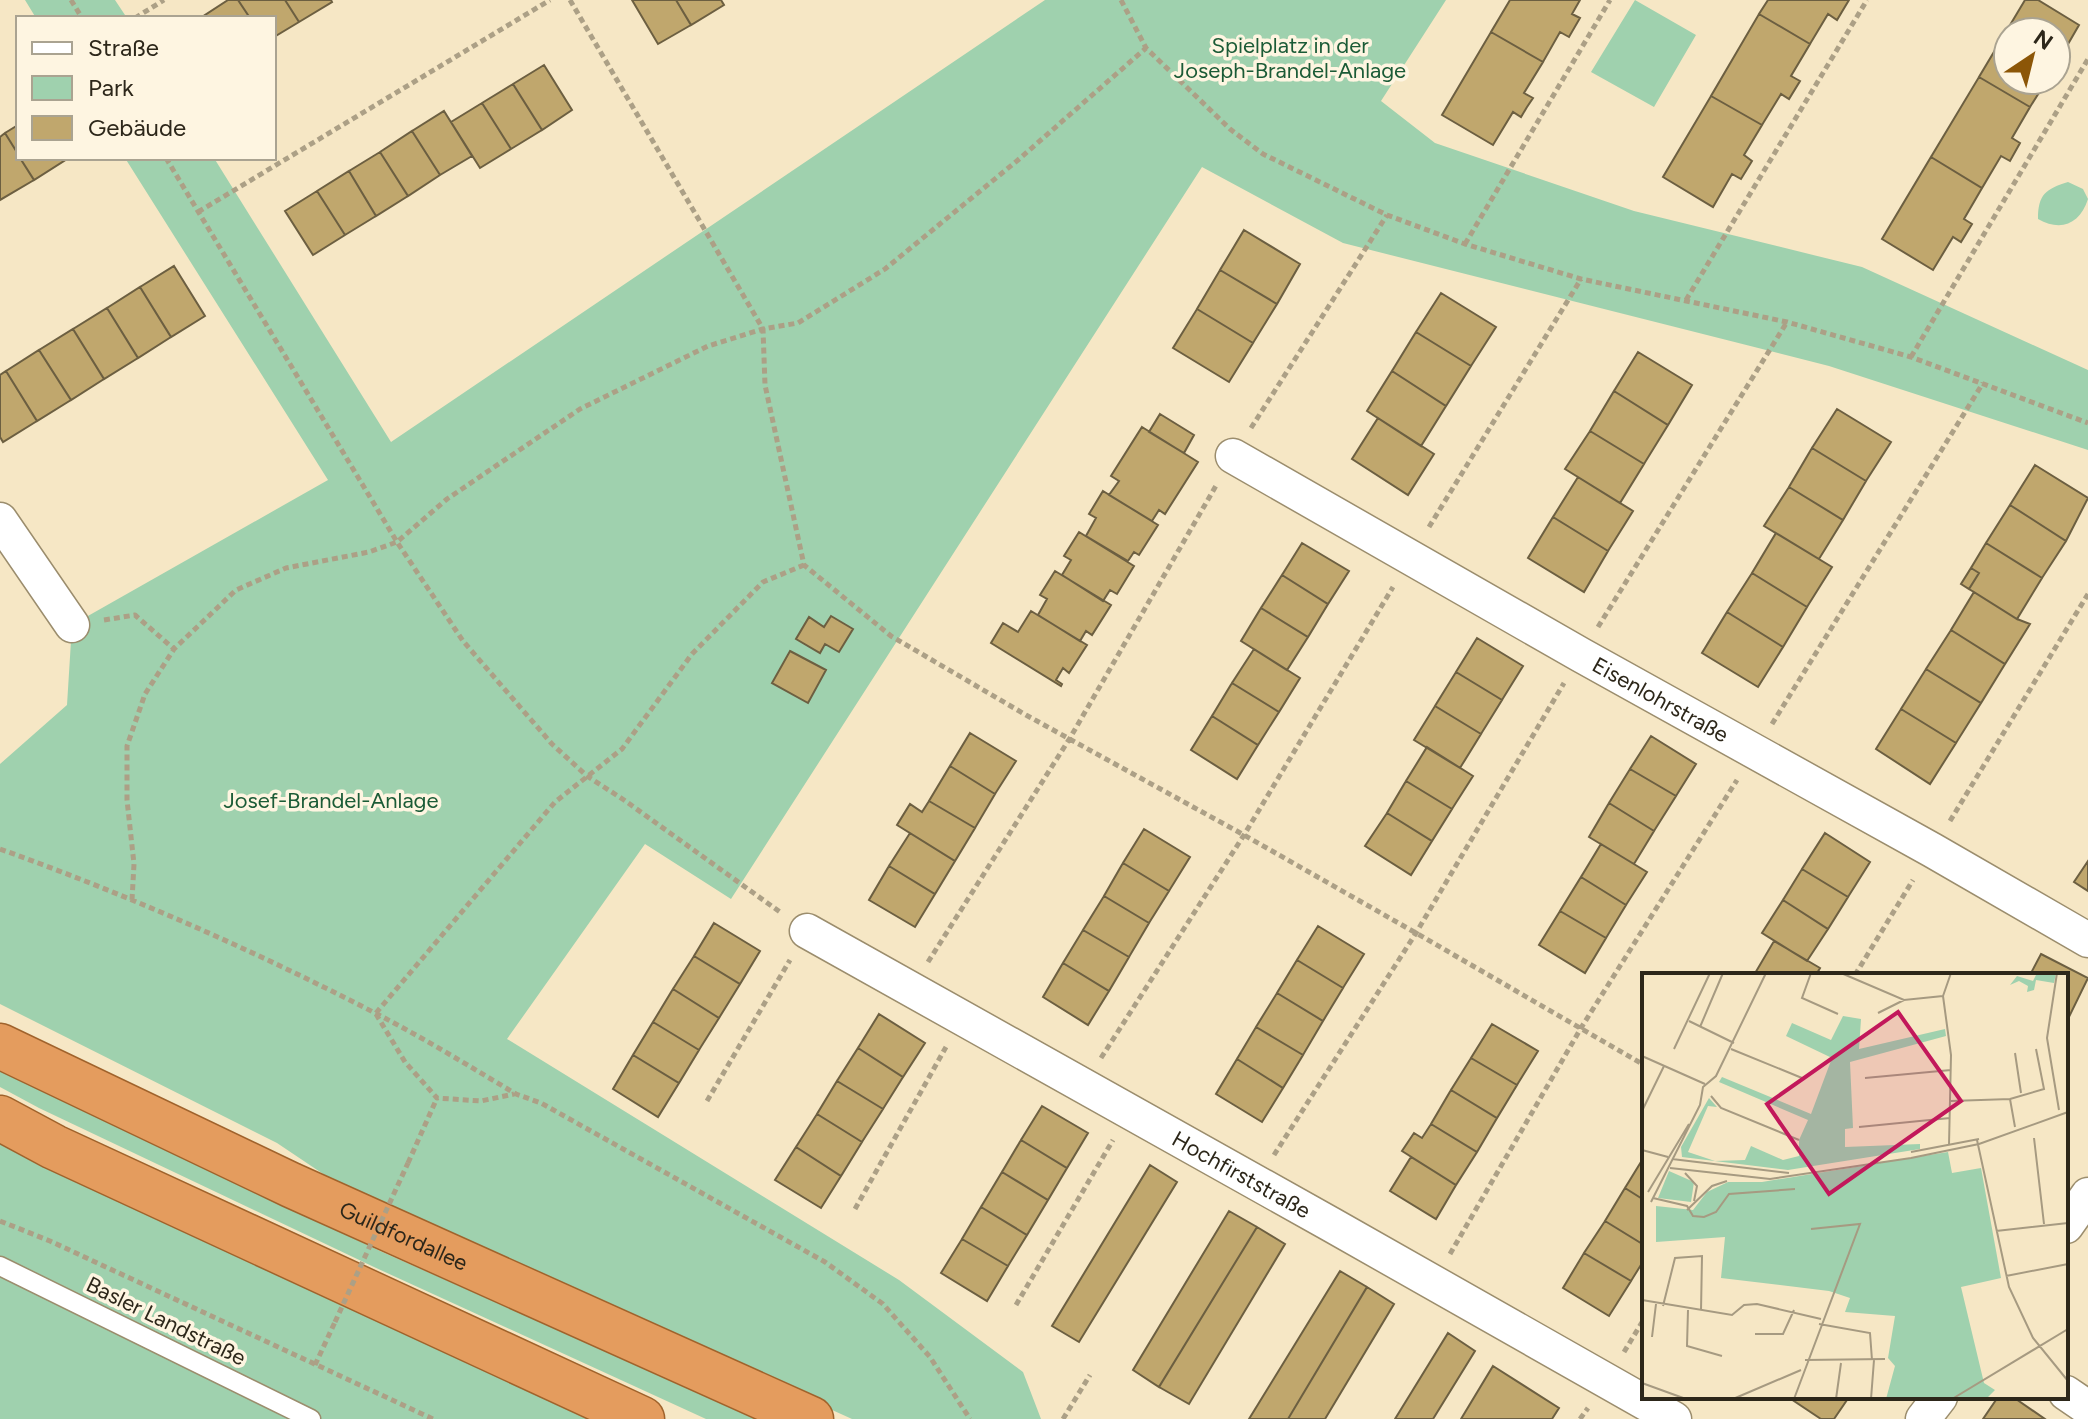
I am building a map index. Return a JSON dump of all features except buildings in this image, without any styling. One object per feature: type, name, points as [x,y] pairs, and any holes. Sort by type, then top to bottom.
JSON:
[{"type":"highway","name":"Guildfordallee","points":[[0,1046],[291,1185],[811,1419]]},
{"type":"highway","points":[[0,1118],[81,1160],[642,1419]]},
{"type":"street","name":"Eisenlohrstraße","points":[[1233,456],[2088,940]]},
{"type":"street","points":[[0,520],[72,625]]},
{"type":"street","name":"Hochfirststraße","points":[[807,931],[1674,1419]]},
{"type":"street","points":[[2068,1223],[2088,1195]]},
{"type":"street","points":[[2068,1394],[2088,1408]]},
{"type":"street","points":[[1923,1419],[1938,1399]]},
{"type":"lane","name":"Basler Landstraße","points":[[0,1266],[311,1419]]},
{"type":"path","points":[[138,16],[164,0]]},
{"type":"path","points":[[198,212],[550,0]]},
{"type":"path","points":[[570,0],[763,329],[765,385],[804,565],[891,636],[1642,1064]]},
{"type":"path","points":[[1122,0],[1146,48],[1221,120],[1263,154],[1387,215],[1465,244],[1581,279],[1787,322],[1911,357],[2088,423]]},
{"type":"path","points":[[1465,244],[1610,0]]},
{"type":"path","points":[[1686,300],[1867,0]]},
{"type":"path","points":[[132,900],[134,864],[127,800],[127,746],[145,694],[174,649],[236,590],[286,568],[369,552],[397,542],[447,499],[580,409],[708,346],[763,329],[798,323],[885,269],[1018,160],[1146,48]]},
{"type":"path","points":[[1911,357],[2088,59]]},
{"type":"path","points":[[167,160],[397,542],[463,641],[552,744],[587,776],[807,931],[707,1101]]},
{"type":"path","points":[[911,990],[1070,738],[1233,456],[1387,215]]},
{"type":"path","points":[[1083,1086],[1244,835],[1581,279]]},
{"type":"path","points":[[1256,1183],[1416,933],[1581,655],[1787,322]]},
{"type":"path","points":[[1434,1282],[1581,1028],[1983,383]]},
{"type":"path","points":[[376,1013],[555,802],[622,749],[692,654],[763,582],[804,565]]},
{"type":"path","points":[[1856,973],[2088,594]]},
{"type":"path","points":[[72,625],[135,615],[174,649]]},
{"type":"path","points":[[0,849],[132,900],[376,1013],[516,1094],[555,1110],[825,1262],[883,1304],[930,1357],[970,1419]]},
{"type":"path","points":[[376,1013],[405,1062],[437,1098],[481,1101],[516,1094]]},
{"type":"path","points":[[855,1209],[962,1018]]},
{"type":"path","points":[[315,1365],[437,1098]]},
{"type":"path","points":[[1016,1305],[1129,1111]]},
{"type":"path","points":[[0,1221],[50,1241],[433,1419]]},
{"type":"path","points":[[1063,1419],[1090,1375]]},
{"type":"green space","points":[[25,0],[115,0],[126,16],[35,16]]},
{"type":"green space","name":"Josef-Brandel-Anlage","points":[[1045,0],[1446,0],[1381,101],[1435,143],[1634,211],[1862,267],[2088,370],[2088,450],[1829,366],[1343,243],[1202,167],[731,899],[645,844],[507,1039],[899,1280],[1023,1372],[1041,1419],[852,1419],[350,1192],[277,1143],[0,1004],[0,764],[67,705],[72,625],[328,480],[126,160],[215,160],[391,442]]},
{"type":"green space","points":[[1635,0],[1696,35],[1654,107],[1591,72]]},
{"type":"green space","points":[[2068,182],[2083,189],[2088,199],[2080,214],[2075,220],[2062,225],[2038,219],[2045,194]]},
{"type":"green space","points":[[0,1068],[380,1251],[761,1419],[706,1419],[374,1267],[39,1108],[0,1087]]},
{"type":"green space","points":[[0,1136],[598,1419],[0,1419]]},
{"type":"park label","name":"Spielplatz in der Joseph-Brandel-Anlage","points":[[1290,58]]}]
